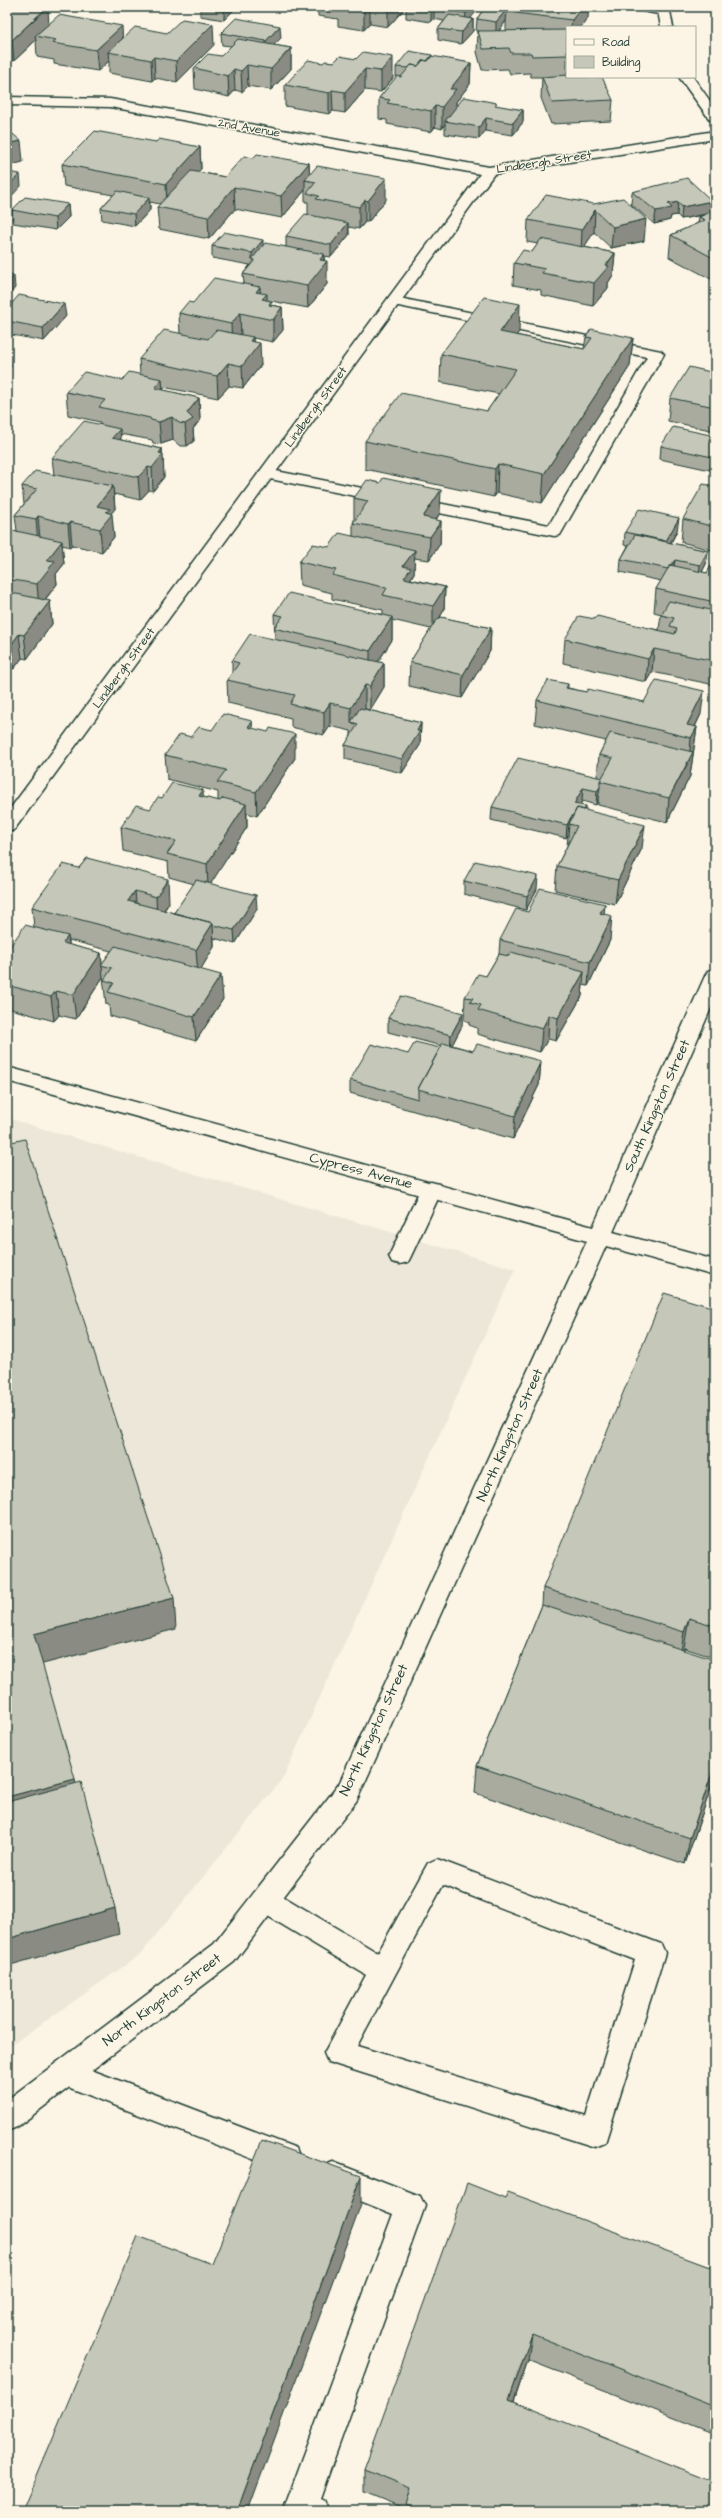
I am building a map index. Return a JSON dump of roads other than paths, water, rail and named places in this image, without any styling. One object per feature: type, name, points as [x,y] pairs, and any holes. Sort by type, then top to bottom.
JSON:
[{"type":"street","points":[[641,7],[665,9],[667,26]]},
{"type":"street","points":[[687,78],[715,117]]},
{"type":"street","name":"2nd Avenue","points":[[7,101],[110,103],[489,171]]},
{"type":"street","name":"Lindbergh Street","points":[[7,826],[489,171],[715,135]]},
{"type":"street","points":[[266,474],[554,531],[656,354],[394,301]]},
{"type":"street","name":"South Kingston Street","points":[[600,1236],[715,976]]},
{"type":"street","name":"Cypress Avenue","points":[[7,1074],[715,1268]]},
{"type":"street","points":[[400,1256],[430,1190]]},
{"type":"street","name":"North Kingston Street","points":[[7,2117],[224,1953],[348,1792],[600,1236]]},
{"type":"street","points":[[437,1871],[650,1953],[595,2133],[338,2053],[383,1971],[437,1871]]},
{"type":"street","points":[[265,1900],[383,1971]]},
{"type":"street","points":[[65,2073],[410,2206],[301,2506],[313,2511]]}]
